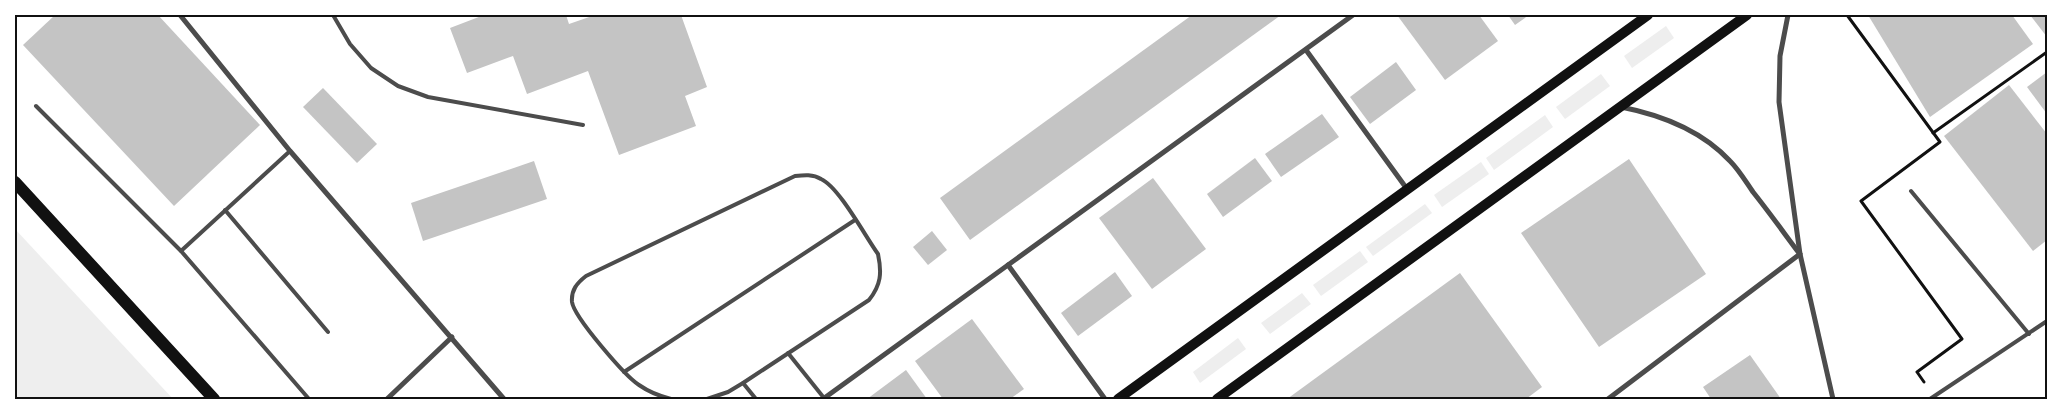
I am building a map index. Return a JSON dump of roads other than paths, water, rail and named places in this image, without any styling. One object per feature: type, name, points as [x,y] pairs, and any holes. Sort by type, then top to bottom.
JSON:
[{"type":"main road","points":[[1118,399],[1648,15]]},
{"type":"main road","points":[[1217,399],[1747,15]]},
{"type":"main road","points":[[15,182],[214,399]]},
{"type":"street","points":[[180,15],[290,151],[504,399]]},
{"type":"street","points":[[823,399],[1353,15]]},
{"type":"street","points":[[1788,15],[1780,56],[1778,78],[1779,102],[1800,254],[1833,399]]},
{"type":"street","points":[[1306,50],[1407,189]]},
{"type":"street","points":[[1620,107],[1645,112],[1669,120],[1691,131],[1712,145],[1731,161],[1800,254]]},
{"type":"street","points":[[1608,399],[1800,254]]},
{"type":"street","points":[[1008,265],[1105,399]]},
{"type":"street","points":[[387,399],[452,337]]},
{"type":"lane","points":[[333,15],[350,44],[371,68],[398,86],[428,98],[583,125]]},
{"type":"lane","points":[[36,106],[181,251],[309,399]]},
{"type":"lane","points":[[181,251],[290,151]]},
{"type":"lane","points":[[671,399],[654,394],[638,385],[624,372],[575,311],[572,295],[575,287],[586,276],[794,176],[812,176],[829,184],[878,254],[881,278],[876,290],[869,300],[743,383],[728,392],[707,399]]},
{"type":"lane","points":[[1910,191],[2029,334]]},
{"type":"lane","points":[[226,210],[328,332]]},
{"type":"lane","points":[[624,372],[855,220]]},
{"type":"lane","points":[[1930,399],[2047,321]]},
{"type":"lane","points":[[788,353],[823,399]]},
{"type":"lane","points":[[743,383],[756,399]]}]
